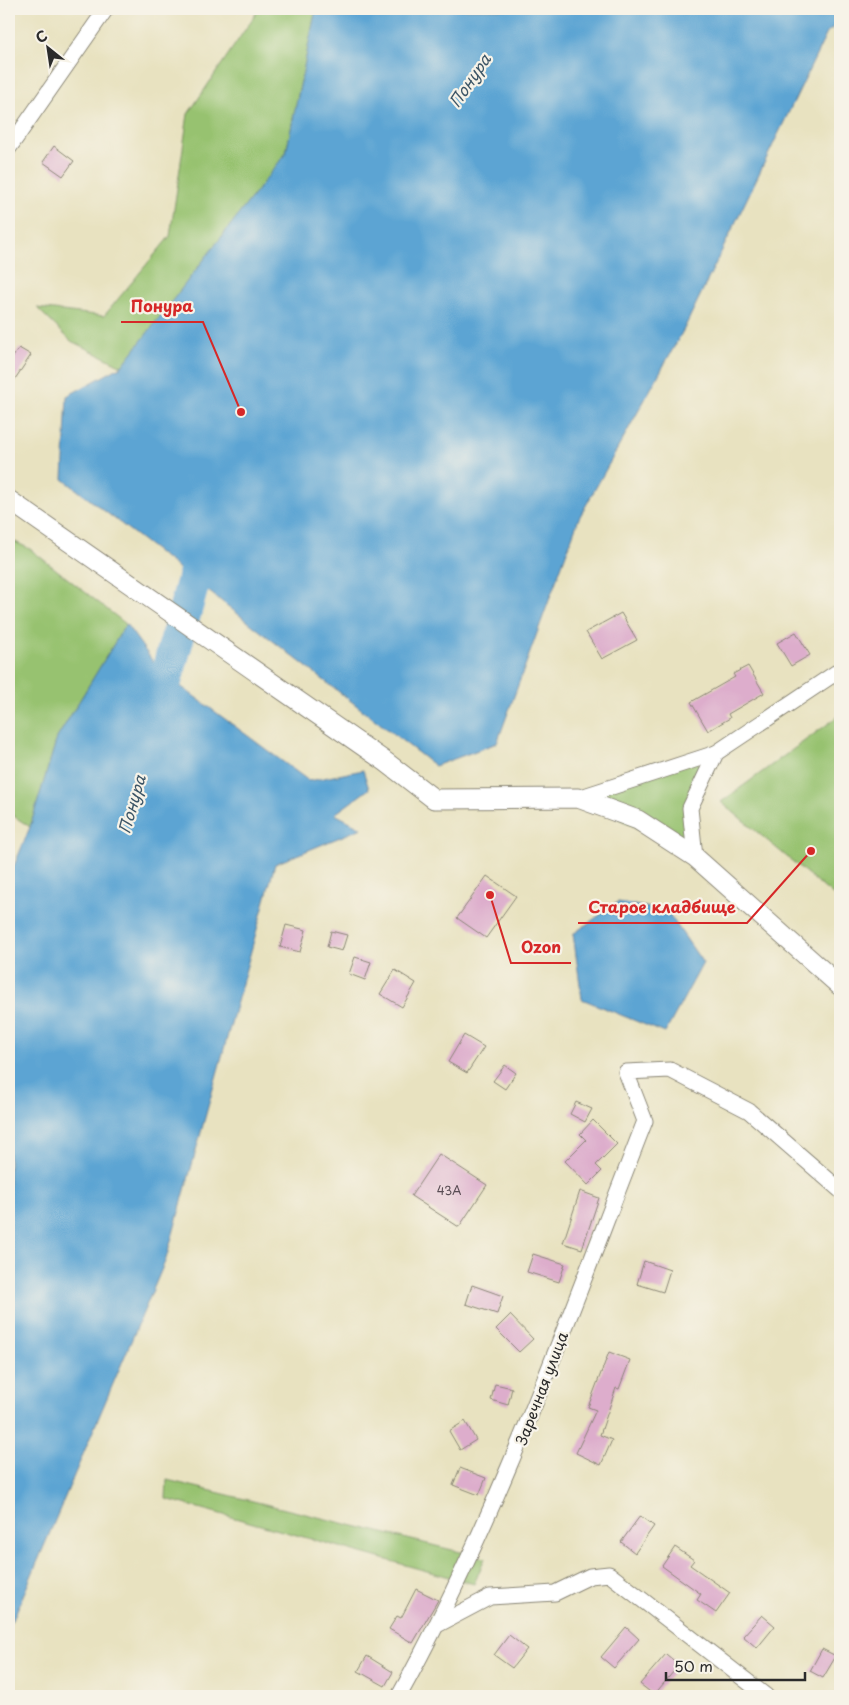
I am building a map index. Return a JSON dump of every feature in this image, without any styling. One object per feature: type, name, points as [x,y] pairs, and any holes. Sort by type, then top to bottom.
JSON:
[{"type":"street","points":[[9,148],[106,9]]},
{"type":"street","points":[[9,500],[386,762],[434,799],[578,798],[716,753],[840,670]]},
{"type":"street","points":[[695,857],[690,808],[716,753]]},
{"type":"street","points":[[578,798],[638,820],[695,857],[840,986]]},
{"type":"street","name":"Заречная улица","points":[[399,1696],[439,1624],[503,1485],[645,1121],[626,1072],[670,1070],[750,1111],[840,1190]]},
{"type":"street","points":[[439,1624],[490,1597],[554,1593],[590,1576],[609,1574],[766,1696]]},
{"type":"green space","points":[[259,9],[316,9],[286,153],[122,366],[71,341],[37,308],[104,316],[170,236],[188,114]]},
{"type":"green space","points":[[9,539],[30,549],[126,624],[57,738],[30,827],[9,813]]},
{"type":"green space","points":[[840,715],[840,901],[721,802]]},
{"type":"green space","points":[[716,753],[690,808],[695,857],[578,798]]},
{"type":"green space","points":[[167,1480],[485,1558],[474,1584],[166,1499]]},
{"type":"water","points":[[316,9],[840,9],[840,21],[827,33],[684,329],[579,518],[497,743],[435,766],[63,479],[67,396],[122,366],[286,153]]},
{"type":"water","points":[[126,624],[160,671],[309,781],[363,770],[369,789],[335,814],[362,828],[275,864],[166,1259],[14,1617],[9,1624],[9,878],[30,827],[57,738]]},
{"type":"water","points":[[618,902],[667,911],[703,963],[665,1033],[582,999],[573,934]]},
{"type":"building","points":[[54,146],[74,161],[63,176],[43,162]]},
{"type":"building","points":[[19,348],[31,355],[9,388],[9,363]]},
{"type":"building","points":[[621,613],[637,640],[602,659],[586,632]]},
{"type":"building","points":[[796,632],[810,655],[791,666],[777,643]]},
{"type":"building","points":[[748,666],[764,693],[728,714],[730,718],[708,731],[691,702],[735,677],[733,674]]},
{"type":"building","points":[[487,876],[516,896],[486,938],[457,918]]},
{"type":"building","points":[[286,925],[306,930],[300,952],[280,947]]},
{"type":"building","points":[[331,931],[347,935],[342,951],[327,947]]},
{"type":"building","points":[[355,957],[371,962],[365,980],[349,974]]},
{"type":"building","points":[[395,970],[416,983],[402,1007],[380,994]]},
{"type":"building","points":[[464,1035],[484,1047],[467,1073],[448,1062]]},
{"type":"building","points":[[505,1065],[516,1073],[505,1089],[493,1081]]},
{"type":"building","points":[[576,1102],[592,1109],[585,1122],[570,1114]]},
{"type":"building","points":[[593,1120],[617,1144],[596,1165],[602,1171],[588,1185],[565,1161],[586,1140],[580,1134]]},
{"type":"building","points":[[439,1154],[487,1185],[459,1227],[411,1196]]},
{"type":"building","points":[[580,1191],[599,1198],[582,1249],[563,1243]]},
{"type":"building","points":[[533,1254],[565,1264],[559,1282],[527,1272]]},
{"type":"building","points":[[644,1261],[670,1270],[663,1292],[637,1284]]},
{"type":"building","points":[[472,1285],[503,1296],[497,1314],[466,1304]]},
{"type":"building","points":[[510,1315],[533,1339],[519,1352],[496,1329]]},
{"type":"building","points":[[609,1352],[630,1360],[619,1389],[616,1388],[600,1435],[612,1440],[601,1465],[576,1453],[596,1410],[588,1407]]},
{"type":"building","points":[[495,1384],[512,1388],[508,1405],[491,1400]]},
{"type":"building","points":[[465,1421],[476,1440],[460,1450],[449,1431]]},
{"type":"building","points":[[460,1468],[486,1478],[479,1495],[453,1485]]},
{"type":"building","points":[[640,1516],[654,1526],[635,1553],[621,1542]]},
{"type":"building","points":[[675,1547],[694,1560],[690,1565],[730,1593],[716,1613],[697,1600],[701,1594],[662,1566]]},
{"type":"building","points":[[416,1589],[438,1600],[413,1643],[389,1629],[397,1616],[401,1618]]},
{"type":"building","points":[[762,1615],[775,1626],[757,1648],[743,1636]]},
{"type":"building","points":[[626,1627],[639,1639],[614,1668],[601,1657]]},
{"type":"building","points":[[509,1635],[527,1649],[512,1668],[494,1655]]},
{"type":"building","points":[[822,1649],[836,1656],[823,1678],[810,1671]]},
{"type":"building","points":[[666,1654],[679,1665],[654,1695],[640,1684]]},
{"type":"building","points":[[367,1656],[393,1672],[385,1686],[358,1671]]},
{"type":"waterway","name":"Понура","points":[[154,721],[206,536]]},
{"type":"place","name":"Понура","points":[[241,412]]},
{"type":"place","name":"Старое кладбище","points":[[811,851]]},
{"type":"place","name":"Ozon","points":[[490,895]]}]
